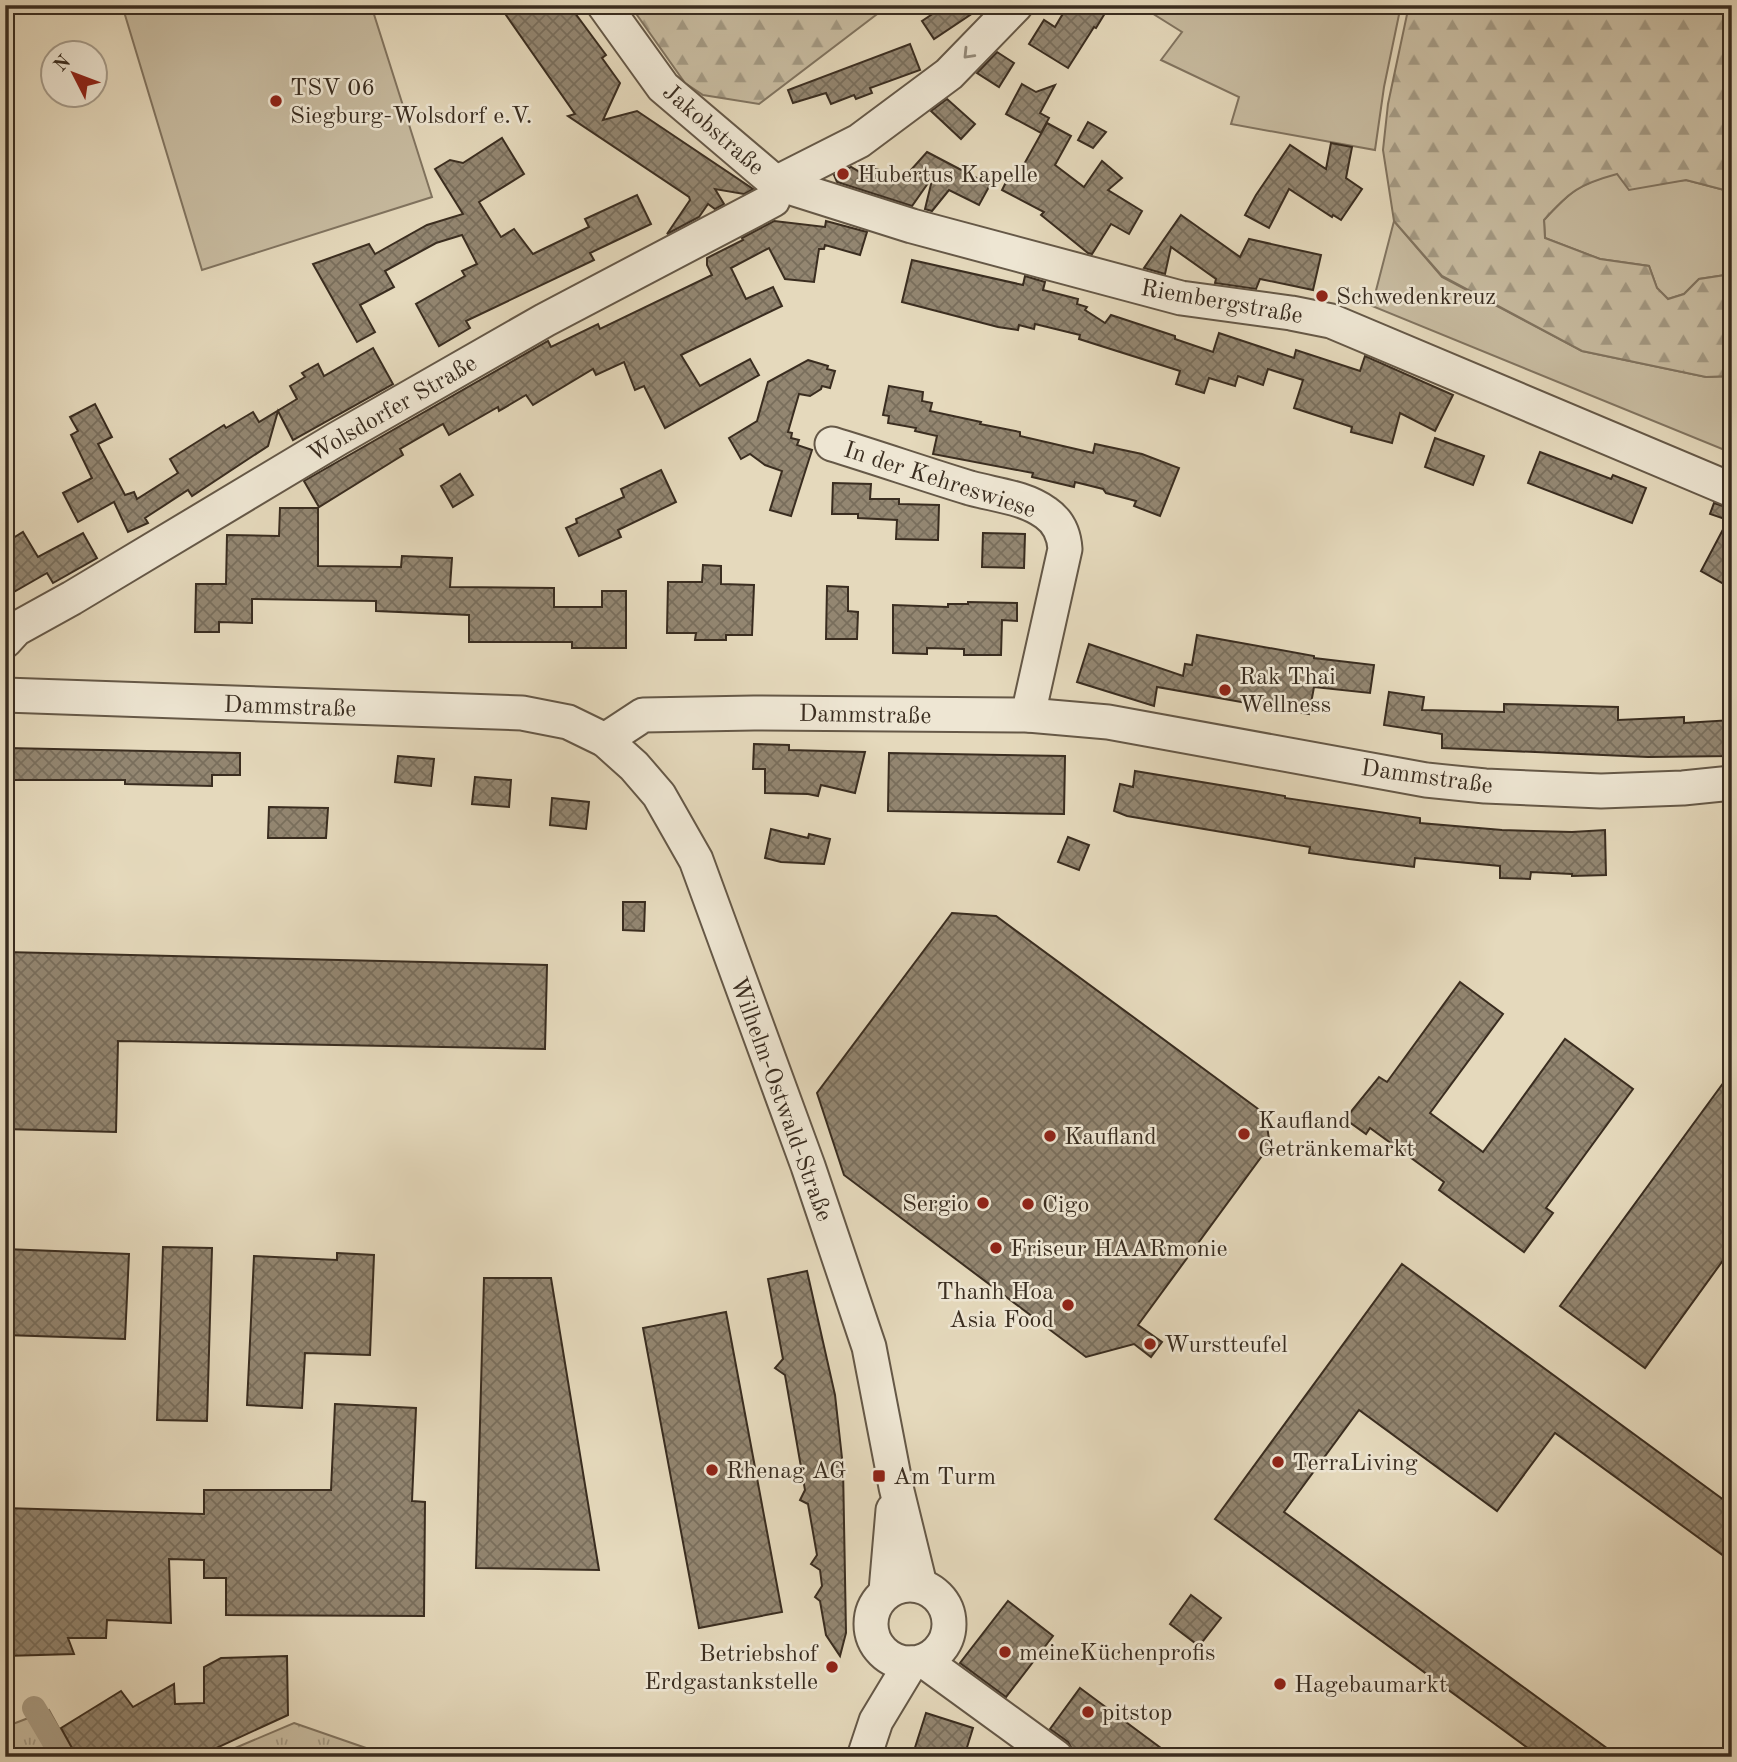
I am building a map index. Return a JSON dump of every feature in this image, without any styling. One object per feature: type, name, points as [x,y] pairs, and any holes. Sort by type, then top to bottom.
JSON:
[{"type":"street","name":"Jakobstraße","points":[[604,5],[663,87],[776,183]]},
{"type":"street","points":[[776,183],[859,141],[949,74],[1016,5]]},
{"type":"street","name":"Riembergstraße","points":[[776,183],[925,229],[1181,298],[1331,321],[1732,490]]},
{"type":"street","name":"Wolsdorfer Straße","points":[[5,640],[16,629],[337,439],[581,300],[773,200],[776,183]]},
{"type":"street","name":"In der Kehreswiese","points":[[832,444],[1023,502],[1047,513],[1059,526],[1065,536],[1065,549],[1028,715]]},
{"type":"street","name":"Dammstraße","points":[[5,695],[522,713],[568,722],[605,740],[643,715],[1028,715],[1108,722],[1426,779],[1485,786],[1601,791],[1683,789],[1732,783]]},
{"type":"street","name":"Wilhelm-Ostwald-Straße","points":[[605,740],[634,766],[659,795],[696,860],[808,1166],[869,1347],[896,1487],[920,1585]]},
{"type":"street","name":"Wilhelm-Ostwald-Straße","points":[[886,1591],[896,1487]]},
{"type":"street","points":[[864,1757],[876,1721],[918,1662],[934,1655],[948,1635],[950,1624],[941,1599],[932,1590],[920,1585],[897,1586],[886,1591],[873,1609],[871,1631],[875,1642],[876,1721]]},
{"type":"street","points":[[875,1642],[890,1658],[918,1662],[1056,1757]]},
{"type":"green space","name":"TSV 06 Siegburg-Wolsdorf e.V.","points":[[122,5],[371,5],[432,197],[202,270]]},
{"type":"green space","points":[[630,5],[889,5],[759,104],[703,95],[685,83]]},
{"type":"green space","points":[[1139,5],[1178,5],[1191,12],[1194,5],[1401,5],[1384,87],[1375,150],[1231,124],[1239,97],[1161,60],[1182,32]]},
{"type":"green space","points":[[1409,5],[1732,5],[1732,192],[1686,180],[1629,190],[1617,174],[1576,190],[1544,220],[1545,238],[1600,259],[1649,266],[1657,288],[1668,299],[1684,294],[1699,279],[1732,274],[1732,376],[1706,377],[1582,351],[1442,276],[1394,221],[1383,150],[1388,104]]},
{"type":"green space","points":[[1617,173],[1660,183],[1686,180],[1732,192],[1732,274],[1699,279],[1684,294],[1668,299],[1657,288],[1649,266],[1600,259],[1545,238],[1544,220],[1569,195],[1584,185]]},
{"type":"green space","points":[[1394,221],[1442,277],[1582,351],[1706,377],[1732,376],[1732,453],[1372,306]]},
{"type":"green space","points":[[49,1710],[75,1757],[5,1757],[5,1727]]},
{"type":"green space","points":[[294,1723],[392,1757],[214,1757]]},
{"type":"building","points":[[499,5],[569,5],[606,55],[602,58],[620,83],[603,120],[637,111],[753,189],[744,194],[715,189],[724,204],[715,209],[708,204],[699,217],[667,234],[690,200],[689,197],[568,116],[575,114]]},
{"type":"building","points":[[946,5],[985,5],[934,39],[922,21]]},
{"type":"building","points":[[1068,5],[1110,5],[1068,68],[1029,44],[1044,20],[1055,27]]},
{"type":"building","points":[[910,44],[920,70],[870,88],[872,93],[856,99],[854,95],[831,104],[826,93],[793,103],[788,90]]},
{"type":"building","points":[[997,52],[1014,63],[999,87],[977,73]]},
{"type":"building","points":[[1022,84],[1036,92],[1055,85],[1040,113],[1049,118],[1041,133],[1006,114]]},
{"type":"building","points":[[947,99],[975,124],[961,139],[931,111]]},
{"type":"building","points":[[1088,122],[1106,132],[1093,148],[1078,140]]},
{"type":"building","points":[[1047,123],[1071,136],[1055,165],[1084,187],[1102,161],[1122,178],[1108,190],[1142,211],[1129,234],[1111,224],[1092,254],[1041,215],[1044,212],[1002,190],[1011,172],[1018,175]]},
{"type":"building","points":[[502,138],[524,174],[479,202],[501,237],[514,229],[533,254],[589,227],[585,219],[637,195],[651,224],[590,253],[594,260],[466,321],[470,328],[439,346],[416,304],[465,276],[462,271],[477,264],[462,235],[436,243],[385,271],[394,287],[360,305],[375,332],[357,342],[313,264],[369,244],[375,254],[427,225],[463,214],[435,169],[450,160],[463,163]]},
{"type":"building","points":[[1331,143],[1352,147],[1346,178],[1362,189],[1341,220],[1289,189],[1269,228],[1245,215],[1290,145],[1326,169]]},
{"type":"building","points":[[927,152],[990,185],[979,205],[949,190],[932,211],[925,209],[933,176],[912,206],[837,182],[834,175],[851,167],[865,175],[868,166],[898,176],[902,180]]},
{"type":"building","points":[[1181,215],[1240,257],[1249,239],[1321,255],[1313,290],[1260,279],[1256,289],[1215,283],[1216,279],[1171,247],[1165,274],[1144,268]]},
{"type":"building","points":[[774,221],[825,227],[826,221],[867,232],[860,255],[825,245],[824,249],[819,249],[814,282],[785,279],[769,248],[731,268],[746,299],[773,287],[782,306],[681,355],[700,386],[750,359],[759,375],[665,428],[644,386],[635,390],[624,362],[596,375],[593,369],[533,405],[526,395],[499,411],[498,407],[449,435],[443,424],[400,449],[403,455],[319,507],[304,481],[548,341],[551,347],[598,324],[600,329],[712,275],[707,258]]},
{"type":"building","points":[[912,260],[1023,285],[1025,276],[1045,282],[1043,290],[1078,299],[1077,304],[1087,307],[1085,310],[1105,323],[1111,315],[1213,352],[1219,333],[1294,358],[1296,350],[1360,371],[1365,356],[1453,395],[1435,431],[1400,413],[1392,443],[1351,432],[1352,427],[1294,408],[1303,380],[1268,369],[1263,385],[1238,376],[1235,386],[1209,378],[1204,393],[1176,384],[1180,371],[1079,339],[1080,335],[1035,324],[1034,329],[1019,325],[1018,330],[998,327],[902,302]]},
{"type":"building","points":[[373,348],[393,384],[293,440],[278,411],[268,446],[192,496],[188,490],[145,518],[148,523],[128,532],[114,502],[78,522],[63,493],[92,478],[71,435],[78,431],[70,417],[95,404],[112,437],[98,444],[125,495],[134,492],[137,499],[178,473],[170,459],[224,425],[226,428],[253,412],[259,422],[297,399],[290,386],[305,377],[302,373],[318,364],[324,376]]},
{"type":"building","points":[[808,360],[835,371],[830,388],[822,386],[810,396],[799,394],[788,432],[792,433],[791,438],[799,440],[797,445],[812,450],[791,516],[770,510],[782,471],[765,465],[750,454],[741,459],[729,438],[757,421],[768,382]]},
{"type":"building","points":[[889,386],[923,392],[922,401],[932,403],[930,411],[1020,432],[1020,436],[1093,453],[1095,444],[1142,454],[1179,468],[1160,516],[1134,506],[1136,501],[1106,493],[1103,489],[1075,482],[1074,487],[1032,477],[1033,473],[933,454],[937,436],[915,431],[916,428],[888,423],[889,416],[883,415]]},
{"type":"building","points":[[1435,438],[1484,456],[1473,485],[1425,467]]},
{"type":"building","points":[[1540,452],[1611,479],[1613,475],[1646,488],[1632,523],[1528,483]]},
{"type":"building","points":[[661,470],[676,502],[618,530],[621,537],[579,556],[566,528],[577,523],[576,519],[624,497],[621,489]]},
{"type":"building","points":[[460,474],[473,495],[453,507],[441,486]]},
{"type":"building","points":[[833,483],[871,484],[870,499],[899,499],[899,504],[939,505],[938,540],[896,539],[897,520],[858,518],[858,514],[832,514]]},
{"type":"building","points":[[1714,503],[1732,509],[1732,568],[1724,584],[1701,571],[1728,520],[1710,514]]},
{"type":"building","points":[[280,508],[318,508],[318,566],[401,567],[402,556],[452,558],[450,587],[554,588],[554,607],[602,607],[602,591],[626,591],[626,648],[572,648],[572,642],[469,642],[469,615],[376,611],[376,601],[252,599],[252,623],[219,622],[219,632],[195,632],[196,584],[226,584],[227,535],[279,536]]},
{"type":"building","points":[[23,532],[38,557],[83,533],[97,558],[53,583],[47,573],[5,597],[5,543]]},
{"type":"building","points":[[983,533],[1025,534],[1024,568],[982,567]]},
{"type":"building","points":[[703,565],[721,566],[721,584],[754,585],[752,635],[726,635],[726,640],[695,640],[696,633],[667,633],[668,582],[702,582]]},
{"type":"building","points":[[827,586],[848,587],[848,611],[858,612],[857,639],[826,639]]},
{"type":"building","points":[[1017,603],[1017,621],[1002,620],[1001,655],[964,655],[964,649],[927,648],[927,654],[893,653],[893,605],[948,607],[948,604]]},
{"type":"building","points":[[1197,635],[1314,658],[1374,665],[1370,693],[1314,687],[1309,714],[1157,687],[1154,706],[1077,682],[1089,644],[1183,676],[1185,664],[1192,665]]},
{"type":"building","points":[[1389,692],[1424,697],[1422,710],[1504,712],[1504,704],[1618,707],[1618,720],[1684,717],[1684,723],[1732,720],[1732,756],[1648,757],[1442,748],[1442,734],[1384,725]]},
{"type":"building","points":[[754,744],[789,745],[789,750],[865,752],[855,793],[821,785],[818,796],[765,793],[765,769],[753,769]]},
{"type":"building","points":[[7,748],[240,753],[240,775],[212,775],[212,786],[125,784],[125,780],[6,780]]},
{"type":"building","points":[[889,753],[1065,756],[1064,814],[888,811]]},
{"type":"building","points":[[398,756],[434,759],[431,786],[395,782]]},
{"type":"building","points":[[1135,771],[1285,798],[1420,818],[1420,823],[1502,830],[1605,830],[1606,875],[1572,876],[1531,872],[1530,879],[1500,878],[1500,866],[1415,858],[1414,867],[1349,859],[1309,853],[1310,847],[1127,816],[1114,811],[1120,784],[1133,787]]},
{"type":"building","points":[[475,777],[511,780],[509,807],[472,804]]},
{"type":"building","points":[[552,798],[589,802],[586,829],[550,825]]},
{"type":"building","points":[[269,807],[328,808],[326,838],[268,838]]},
{"type":"building","points":[[771,829],[808,838],[809,834],[830,839],[824,864],[781,862],[765,858]]},
{"type":"building","points":[[1068,837],[1089,845],[1079,870],[1058,862]]},
{"type":"building","points":[[623,902],[645,902],[644,931],[623,930]]},
{"type":"building","name":"Kaufland","points":[[952,913],[996,916],[1265,1114],[1270,1145],[1138,1325],[1162,1342],[1151,1357],[1134,1344],[1086,1357],[844,1175],[817,1093]]},
{"type":"building","points":[[5,952],[547,965],[545,1049],[118,1041],[116,1132],[5,1129]]},
{"type":"building","points":[[1460,982],[1503,1014],[1430,1113],[1483,1152],[1565,1039],[1633,1089],[1546,1208],[1553,1213],[1524,1252],[1439,1190],[1444,1182],[1370,1128],[1366,1134],[1345,1119],[1379,1077],[1387,1082]]},
{"type":"building","points":[[1732,1071],[1732,1248],[1645,1368],[1560,1306]]},
{"type":"building","points":[[163,1247],[212,1248],[207,1421],[157,1420]]},
{"type":"building","points":[[5,1249],[129,1254],[125,1339],[5,1335]]},
{"type":"building","points":[[337,1253],[374,1255],[370,1355],[305,1353],[302,1408],[247,1405],[254,1256],[337,1260]]},
{"type":"building","points":[[1402,1264],[1732,1506],[1732,1562],[1555,1433],[1497,1511],[1359,1410],[1284,1512],[1619,1757],[1540,1757],[1215,1519]]},
{"type":"building","points":[[807,1271],[835,1395],[843,1467],[846,1633],[840,1656],[826,1635],[820,1601],[815,1597],[822,1586],[820,1570],[811,1564],[817,1555],[808,1504],[800,1500],[805,1490],[785,1375],[775,1368],[783,1359],[768,1279]]},
{"type":"building","points":[[484,1278],[551,1278],[599,1570],[476,1568]]},
{"type":"building","name":"Rhenag AG","points":[[726,1312],[782,1612],[699,1628],[643,1328]]},
{"type":"building","points":[[335,1404],[416,1408],[412,1501],[425,1502],[424,1616],[226,1615],[226,1578],[204,1578],[204,1560],[169,1559],[171,1623],[107,1620],[106,1638],[68,1638],[74,1654],[5,1656],[5,1508],[204,1514],[204,1490],[331,1490]]},
{"type":"building","points":[[1191,1595],[1221,1618],[1199,1646],[1170,1624]]},
{"type":"building","name":"meineKüchenprofis","points":[[1008,1601],[1053,1636],[1006,1697],[960,1663]]},
{"type":"building","points":[[287,1656],[288,1715],[197,1757],[77,1757],[61,1728],[121,1691],[133,1707],[174,1684],[175,1704],[204,1703],[204,1667],[221,1658]]},
{"type":"building","name":"pitstop","points":[[1080,1688],[1173,1757],[1076,1757],[1068,1742],[1050,1729]]},
{"type":"building","points":[[926,1713],[973,1728],[964,1757],[912,1757]]},
{"type":"waterway","points":[[34,1708],[63,1757]]},
{"type":"place","name":"TSV 06 Siegburg-Wolsdorf e.V.","points":[[276,101]]},
{"type":"place","name":"Hubertus Kapelle","points":[[843,174]]},
{"type":"place","name":"Schwedenkreuz","points":[[1322,296]]},
{"type":"place","name":"Rak Thai Wellness","points":[[1225,690]]},
{"type":"place","name":"Kaufland Getränkemarkt","points":[[1244,1134]]},
{"type":"place","name":"Kaufland","points":[[1050,1136]]},
{"type":"place","name":"Sergio","points":[[983,1203]]},
{"type":"place","name":"Cigo","points":[[1028,1204]]},
{"type":"place","name":"Friseur HAARmonie","points":[[996,1248]]},
{"type":"place","name":"Thanh Hoa Asia Food","points":[[1068,1305]]},
{"type":"place","name":"Wurstteufel","points":[[1150,1344]]},
{"type":"place","name":"TerraLiving","points":[[1278,1462]]},
{"type":"place","name":"Rhenag AG","points":[[712,1470]]},
{"type":"place","name":"Am Turm","points":[[879,1476]]},
{"type":"place","name":"meineKüchenprofis","points":[[1005,1652]]},
{"type":"place","name":"Betriebshof Erdgastankstelle","points":[[832,1667]]},
{"type":"place","name":"Hagebaumarkt","points":[[1280,1684]]},
{"type":"place","name":"pitstop","points":[[1088,1712]]}]
